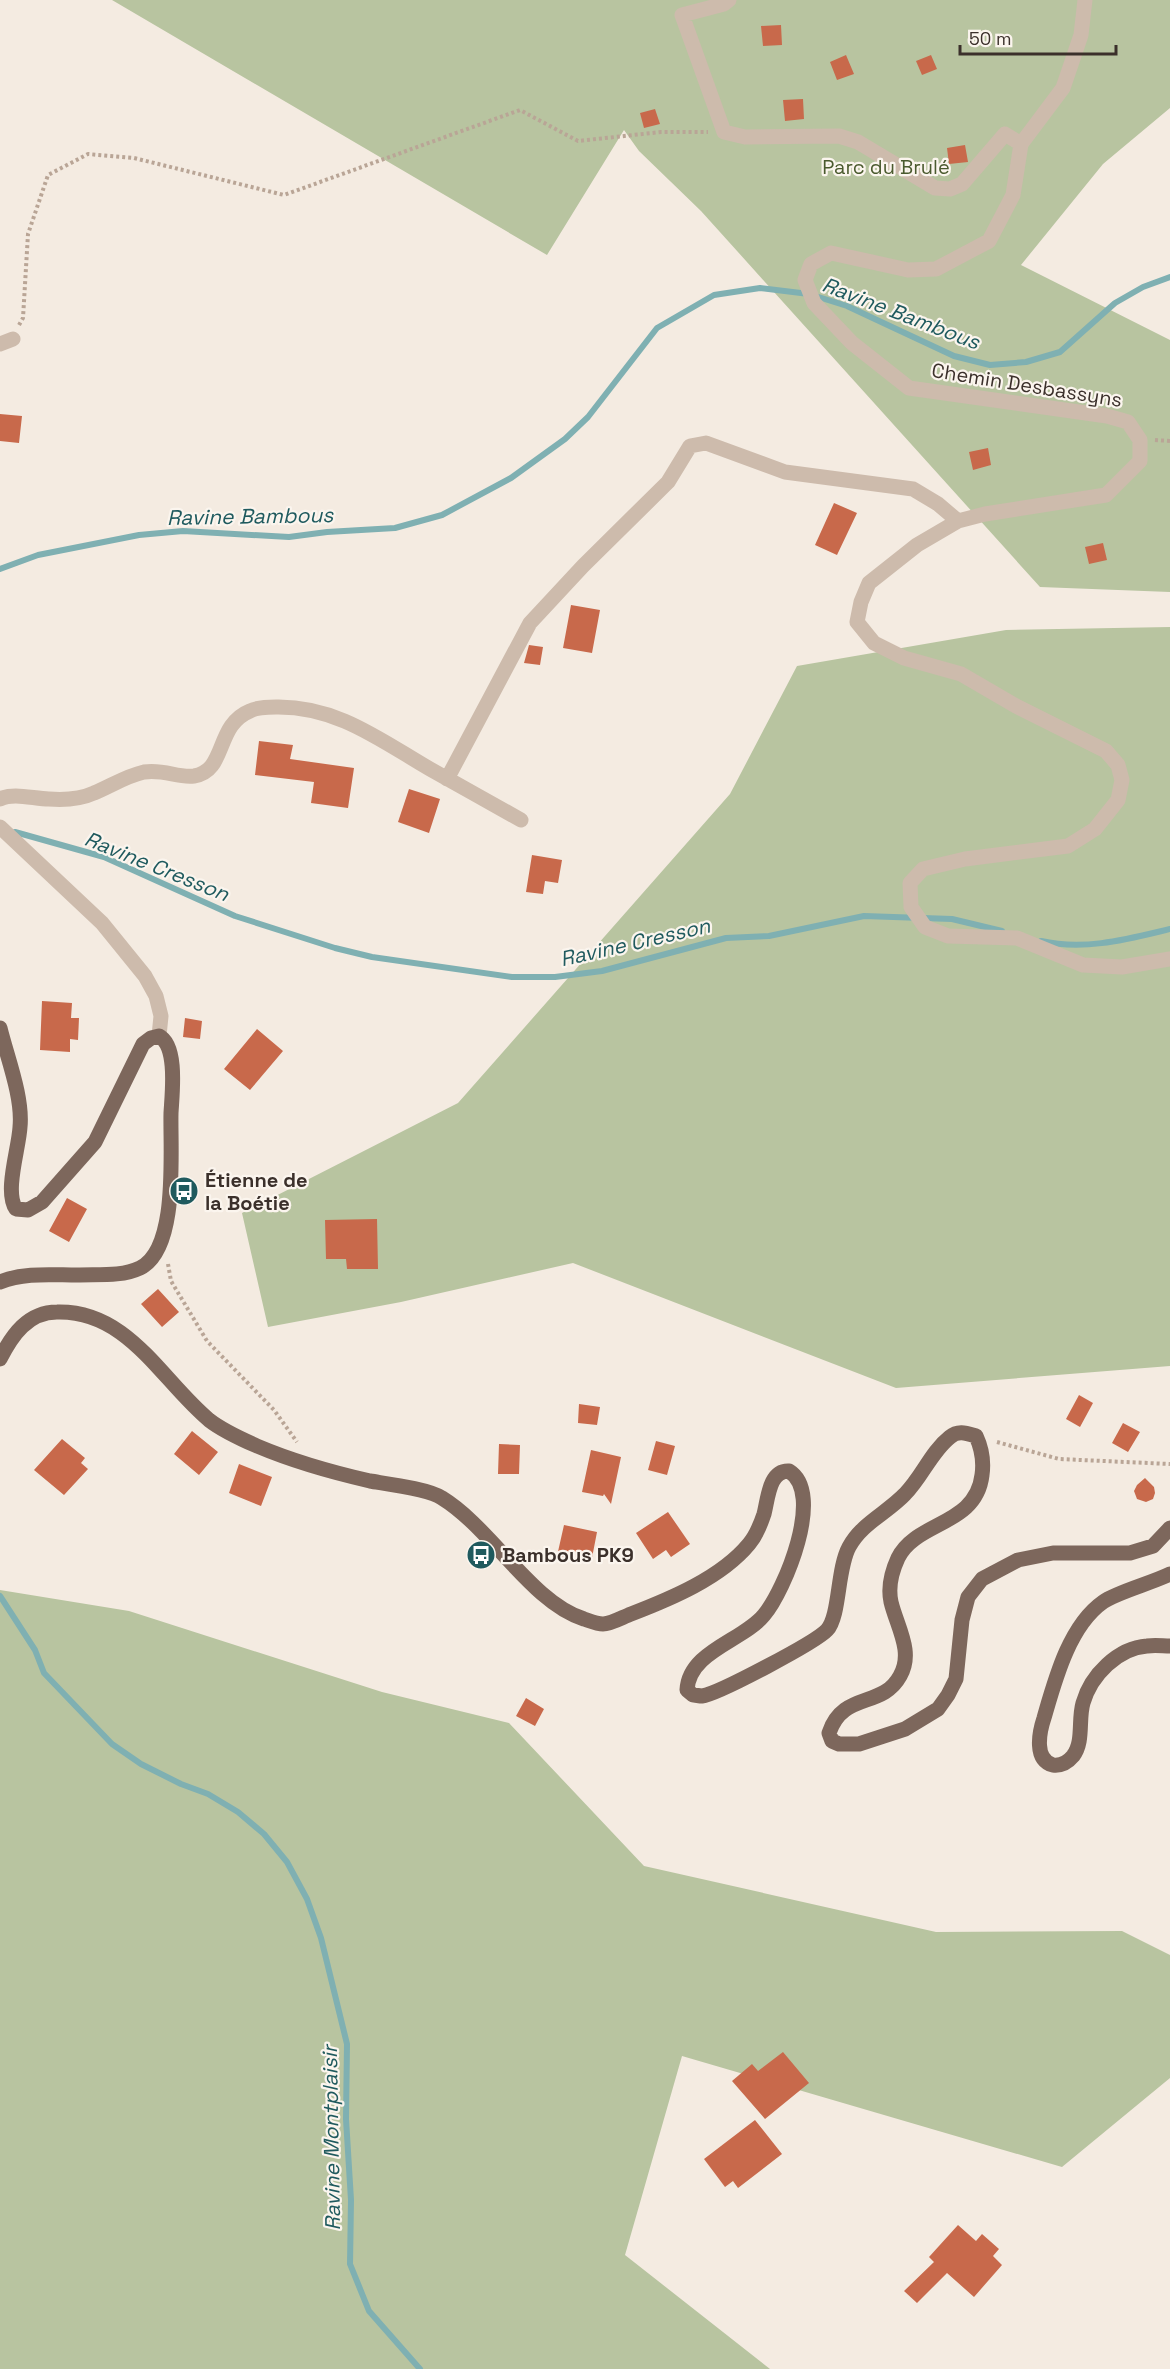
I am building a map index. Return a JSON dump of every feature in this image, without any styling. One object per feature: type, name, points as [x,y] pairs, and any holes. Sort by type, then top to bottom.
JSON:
[{"type":"main road","points":[[0,1028],[16,1090],[21,1125],[11,1197],[16,1209],[22,1211],[42,1202],[95,1142],[143,1044],[159,1036],[165,1039],[169,1046],[172,1074],[169,1212],[164,1236],[153,1257],[140,1268],[117,1274],[28,1275],[0,1282]]},
{"type":"main road","points":[[0,1359],[17,1330],[33,1318],[50,1312],[71,1311],[93,1317],[135,1343],[209,1420],[228,1432],[259,1447],[313,1464],[364,1479],[439,1496],[467,1515],[548,1600],[580,1618],[605,1624],[670,1599],[731,1563],[750,1543],[764,1516],[774,1478],[783,1471],[795,1474],[802,1491],[803,1518],[798,1546],[791,1564],[765,1615],[740,1635],[709,1654],[693,1671],[687,1690],[693,1695],[703,1696],[804,1646],[828,1629],[833,1617],[843,1561],[857,1535],[868,1523],[905,1494],[951,1435],[962,1432],[976,1436],[984,1463],[977,1496],[957,1516],[907,1544],[893,1571],[891,1601],[906,1656],[905,1665],[899,1678],[882,1695],[848,1706],[835,1718],[829,1733],[832,1741],[839,1744],[859,1744],[905,1730],[938,1708],[956,1679],[965,1609],[968,1598],[982,1579],[1018,1560],[1053,1553],[1130,1553],[1153,1546],[1170,1528]]},
{"type":"main road","points":[[1170,1574],[1103,1602],[1078,1629],[1058,1667],[1042,1722],[1041,1758],[1057,1766],[1067,1762],[1075,1754],[1080,1736],[1083,1703],[1096,1676],[1116,1657],[1145,1646],[1170,1646]]},
{"type":"street","points":[[729,0],[724,4],[682,15],[724,132],[745,137],[839,136],[858,142],[934,188],[950,189],[962,184],[1005,134],[1021,144],[1063,88],[1082,35],[1085,0]]},
{"type":"street","name":"Chemin Desbassyns","points":[[1021,144],[1013,195],[989,241],[936,269],[908,270],[831,253],[811,264],[805,280],[814,303],[852,343],[909,388],[1107,416],[1128,422],[1140,440],[1140,461],[1106,495],[985,514],[958,521],[917,545],[870,583],[861,602],[857,622],[874,644],[904,658],[961,674],[1016,706],[1106,751],[1118,765],[1122,780],[1118,800],[1095,829],[1068,846],[965,859],[923,869],[910,883],[911,907],[925,927],[948,936],[1017,938],[1083,965],[1122,967],[1170,959]]},
{"type":"street","points":[[447,779],[530,623],[583,566],[668,482],[690,446],[705,443],[785,472],[913,489],[938,504],[958,521]]},
{"type":"street","points":[[0,799],[14,796],[50,800],[71,798],[92,794],[143,772],[164,770],[183,776],[195,776],[212,766],[235,719],[251,710],[291,707],[319,711],[371,732],[447,779],[521,820]]},
{"type":"street","points":[[0,827],[102,923],[145,976],[156,996],[161,1016],[159,1036]]},
{"type":"path","points":[[23,318],[28,234],[48,175],[88,154],[134,158],[284,195],[520,110],[578,141],[661,132],[724,132]]},
{"type":"path","points":[[164,1236],[171,1281],[207,1341],[274,1410],[313,1464]]},
{"type":"path","points":[[976,1436],[1059,1459],[1170,1464]]},
{"type":"green space","name":"Parc du Brulé","points":[[112,0],[1170,0],[1170,108],[1103,164],[1021,265],[1170,340],[1170,592],[1040,587],[701,211],[639,151],[624,130],[547,255]]},
{"type":"green space","points":[[1170,627],[1170,1366],[896,1388],[573,1263],[401,1302],[268,1327],[242,1213],[458,1103],[730,794],[797,666],[1006,630]]},
{"type":"green space","points":[[0,1590],[129,1611],[382,1692],[509,1723],[644,1866],[936,1932],[1122,1931],[1170,1955],[1170,2078],[1062,2167],[682,2056],[625,2255],[770,2369],[0,2369]]},
{"type":"building","points":[[781,25],[782,45],[763,46],[761,26]]},
{"type":"building","points":[[846,55],[854,74],[837,80],[830,62]]},
{"type":"building","points":[[931,55],[937,69],[922,75],[916,61]]},
{"type":"building","points":[[803,99],[804,119],[785,121],[783,100]]},
{"type":"building","points":[[655,109],[660,124],[644,128],[640,113]]},
{"type":"building","points":[[965,145],[968,162],[949,164],[947,148]]},
{"type":"building","points":[[0,414],[22,416],[19,443],[0,441]]},
{"type":"building","points":[[988,448],[991,465],[973,470],[969,452]]},
{"type":"building","points":[[834,503],[857,513],[837,555],[815,545]]},
{"type":"building","points":[[1103,543],[1107,560],[1089,564],[1085,547]]},
{"type":"building","points":[[571,605],[600,610],[592,653],[563,648]]},
{"type":"building","points":[[529,645],[543,647],[540,665],[524,663]]},
{"type":"building","points":[[259,741],[293,745],[290,759],[354,768],[348,808],[311,803],[314,782],[255,775]]},
{"type":"building","points":[[409,789],[440,799],[429,833],[398,822]]},
{"type":"building","points":[[532,855],[562,860],[558,883],[545,881],[543,894],[526,892]]},
{"type":"building","points":[[42,1001],[72,1003],[71,1018],[79,1018],[78,1040],[70,1039],[70,1052],[40,1050]]},
{"type":"building","points":[[185,1018],[202,1021],[200,1039],[183,1037]]},
{"type":"building","points":[[257,1029],[283,1051],[250,1090],[224,1069]]},
{"type":"building","points":[[67,1198],[87,1209],[69,1242],[49,1231]]},
{"type":"building","points":[[377,1219],[378,1269],[347,1269],[346,1259],[326,1259],[325,1220]]},
{"type":"building","points":[[158,1289],[179,1312],[162,1327],[141,1304]]},
{"type":"building","points":[[1079,1395],[1093,1403],[1080,1427],[1066,1419]]},
{"type":"building","points":[[579,1404],[600,1407],[597,1425],[578,1423]]},
{"type":"building","points":[[1123,1423],[1140,1432],[1128,1452],[1112,1443]]},
{"type":"building","points":[[192,1431],[218,1452],[199,1475],[174,1454]]},
{"type":"building","points":[[62,1439],[85,1458],[81,1463],[88,1469],[64,1495],[34,1470]]},
{"type":"building","points":[[656,1441],[675,1446],[667,1475],[648,1470]]},
{"type":"building","points":[[499,1444],[520,1445],[519,1474],[498,1474]]},
{"type":"building","points":[[591,1450],[621,1457],[611,1504],[604,1494],[603,1496],[582,1492]]},
{"type":"building","points":[[239,1464],[272,1477],[261,1506],[229,1493]]},
{"type":"building","points":[[1145,1478],[1154,1487],[1155,1493],[1153,1499],[1146,1502],[1137,1499],[1134,1491]]},
{"type":"building","points":[[668,1512],[690,1544],[671,1557],[666,1550],[653,1559],[636,1533]]},
{"type":"building","points":[[564,1525],[597,1532],[591,1563],[557,1556]]},
{"type":"building","points":[[526,1698],[544,1709],[535,1726],[516,1716]]},
{"type":"building","points":[[783,2052],[809,2083],[765,2119],[732,2081],[752,2064],[758,2071]]},
{"type":"building","points":[[755,2120],[782,2154],[738,2188],[733,2181],[725,2187],[704,2159]]},
{"type":"building","points":[[958,2225],[976,2241],[982,2234],[999,2249],[993,2256],[1002,2265],[974,2297],[947,2273],[917,2303],[904,2291],[934,2262],[929,2257]]},
{"type":"waterway","name":"Ravine Bambous","points":[[0,569],[38,555],[139,535],[183,531],[289,537],[395,528],[442,515],[511,478],[565,439],[588,417],[657,328],[714,295],[760,288],[809,294],[847,306],[954,356],[990,365],[1026,362],[1060,352],[1115,303],[1143,287],[1170,277]]},
{"type":"waterway","name":"Ravine Cresson","points":[[15,832],[104,857],[235,916],[335,948],[372,957],[512,977],[555,977],[602,971],[726,938],[769,936],[864,916],[952,919],[1002,931]]},
{"type":"waterway","name":"Ravine Cresson","points":[[1041,941],[1057,944],[1090,944],[1122,940],[1170,929]]},
{"type":"waterway","name":"Ravine Montplaisir","points":[[0,1596],[35,1650],[44,1673],[112,1744],[141,1764],[181,1784],[208,1794],[238,1812],[264,1834],[287,1862],[307,1899],[321,1938],[347,2044],[346,2119],[351,2200],[350,2264],[369,2311],[420,2369]]},
{"type":"place","name":"Étienne de la Boétie","points":[[184,1191]]},
{"type":"place","name":"Bambous PK9","points":[[481,1555]]}]
